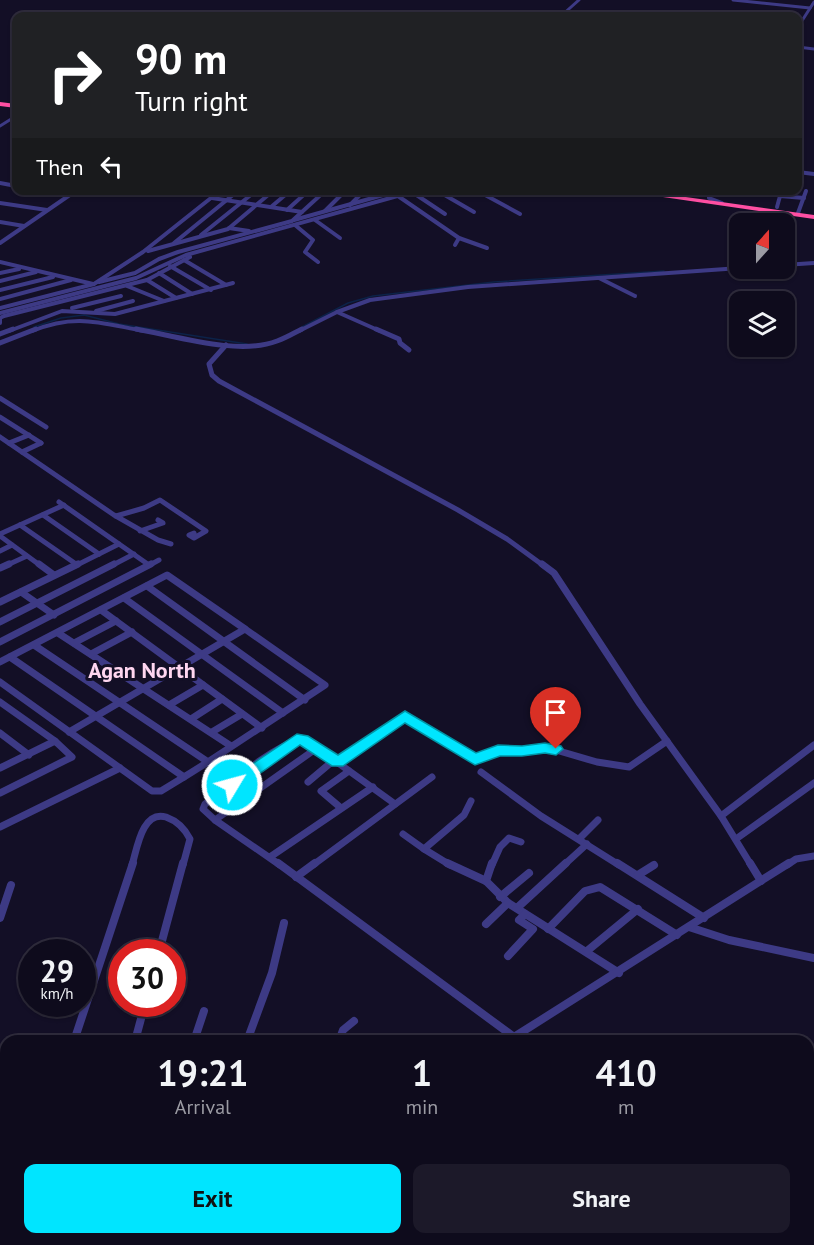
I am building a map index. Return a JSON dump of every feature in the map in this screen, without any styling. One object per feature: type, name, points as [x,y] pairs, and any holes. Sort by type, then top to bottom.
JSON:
[{"type":"highway","points":[[656,195],[814,216]]},
{"type":"highway","points":[[672,195],[814,216]]},
{"type":"street","points":[[566,12],[579,0]]},
{"type":"street","points":[[733,0],[810,8]]},
{"type":"street","points":[[802,21],[814,2]]},
{"type":"street","points":[[0,119],[10,120]]},
{"type":"street","points":[[0,126],[10,120]]},
{"type":"street","points":[[798,213],[806,191]]},
{"type":"street","points":[[0,243],[70,195]]},
{"type":"street","points":[[0,262],[95,283],[143,252],[215,195]]},
{"type":"street","points":[[171,245],[232,195]]},
{"type":"street","points":[[198,238],[251,195]]},
{"type":"street","points":[[143,252],[229,228],[268,195]]},
{"type":"street","points":[[271,207],[285,195]]},
{"type":"street","points":[[287,210],[304,195]]},
{"type":"street","points":[[0,308],[135,273],[178,252],[293,223],[321,195]]},
{"type":"street","points":[[314,217],[323,212],[341,195]]},
{"type":"street","points":[[349,205],[360,195]]},
{"type":"street","points":[[374,198],[377,195]]},
{"type":"street","points":[[323,212],[384,195]]},
{"type":"street","points":[[0,313],[136,278],[172,259],[389,195]]},
{"type":"street","points":[[403,195],[459,238],[487,248]]},
{"type":"street","points":[[416,195],[445,214]]},
{"type":"street","points":[[445,195],[474,212]]},
{"type":"street","points":[[485,195],[520,214]]},
{"type":"street","points":[[705,199],[707,195]]},
{"type":"street","points":[[777,207],[780,196],[804,198]]},
{"type":"street","points":[[212,198],[302,212],[314,217],[340,237]]},
{"type":"street","points":[[0,203],[48,210]]},
{"type":"street","points":[[330,206],[338,208]]},
{"type":"street","points":[[0,222],[25,226]]},
{"type":"street","points":[[293,223],[313,240],[305,252],[318,262]]},
{"type":"street","points":[[229,228],[253,232]]},
{"type":"street","points":[[455,246],[459,238]]},
{"type":"street","points":[[0,323],[2,317],[147,280],[190,257]]},
{"type":"street","points":[[184,260],[226,285]]},
{"type":"street","points":[[795,264],[814,263]]},
{"type":"street","points":[[170,266],[211,290]]},
{"type":"street","points":[[0,273],[23,268]]},
{"type":"street","points":[[0,343],[36,327],[79,319],[226,345],[251,346],[276,342],[337,312],[370,300],[468,287],[729,269]]},
{"type":"street","points":[[0,281],[39,272]]},
{"type":"street","points":[[159,273],[192,294]]},
{"type":"street","points":[[0,290],[57,276]]},
{"type":"street","points":[[599,278],[635,296]]},
{"type":"street","points":[[0,299],[74,279]]},
{"type":"street","points":[[147,280],[176,298]]},
{"type":"street","points":[[78,309],[113,314],[233,283]]},
{"type":"street","points":[[126,286],[165,302]]},
{"type":"street","points":[[110,290],[146,307]]},
{"type":"street","points":[[1,332],[62,311],[78,309],[121,296]]},
{"type":"street","points":[[93,312],[133,301]]},
{"type":"street","points":[[337,312],[399,339],[400,343],[409,350]]},
{"type":"street","points":[[16,314],[36,327]]},
{"type":"street","points":[[226,345],[209,364],[212,375],[219,381],[458,510],[507,539],[554,573],[667,741],[721,816],[761,881]]},
{"type":"street","points":[[0,398],[46,426]]},
{"type":"street","points":[[0,417],[41,443],[22,452]]},
{"type":"street","points":[[9,443],[29,435]]},
{"type":"street","points":[[0,437],[116,516],[140,531],[168,543]]},
{"type":"street","points":[[116,516],[133,509],[150,508],[160,500],[206,531],[194,538],[189,535],[194,533]]},
{"type":"street","points":[[54,575],[0,535],[43,515],[62,503],[149,565]]},
{"type":"street","points":[[43,515],[99,554]]},
{"type":"street","points":[[140,531],[163,523],[159,520]]},
{"type":"street","points":[[20,525],[76,564]]},
{"type":"street","points":[[0,602],[119,544]]},
{"type":"street","points":[[0,551],[12,545]]},
{"type":"street","points":[[0,622],[134,554]]},
{"type":"street","points":[[0,568],[27,556]]},
{"type":"street","points":[[0,642],[159,560]]},
{"type":"street","points":[[0,662],[174,570]]},
{"type":"street","points":[[0,682],[156,792],[208,762],[324,687],[324,682],[167,575]]},
{"type":"street","points":[[147,586],[225,640],[305,700]]},
{"type":"street","points":[[21,592],[54,615]]},
{"type":"street","points":[[124,598],[283,713]]},
{"type":"street","points":[[101,610],[262,728]]},
{"type":"street","points":[[74,643],[117,621]]},
{"type":"street","points":[[69,732],[245,629]]},
{"type":"street","points":[[91,654],[132,632]]},
{"type":"street","points":[[58,633],[231,746]]},
{"type":"street","points":[[34,645],[208,762]]},
{"type":"street","points":[[10,657],[184,777]]},
{"type":"street","points":[[169,705],[203,685]]},
{"type":"street","points":[[191,719],[222,699]]},
{"type":"street","points":[[0,702],[66,749],[72,756],[0,793]]},
{"type":"street","points":[[212,732],[242,714]]},
{"type":"street","points":[[308,782],[405,716],[475,759],[498,750],[522,751],[549,748],[597,762],[629,767],[667,741]]},
{"type":"street","points":[[0,733],[29,755]]},
{"type":"street","points":[[395,804],[317,748],[297,739],[205,804],[203,809],[508,1035]]},
{"type":"street","points":[[0,768],[55,741]]},
{"type":"street","points":[[721,816],[814,745]]},
{"type":"street","points":[[215,820],[317,748]]},
{"type":"street","points":[[0,827],[120,768]]},
{"type":"street","points":[[341,808],[321,791],[349,771]]},
{"type":"street","points":[[481,772],[506,792],[704,918]]},
{"type":"street","points":[[296,878],[432,777]]},
{"type":"street","points":[[736,839],[814,783]]},
{"type":"street","points":[[232,785],[248,796]]},
{"type":"street","points":[[270,857],[373,787]]},
{"type":"street","points":[[424,849],[464,815],[471,801]]},
{"type":"street","points":[[76,1035],[145,826],[152,818],[159,815],[168,817],[181,826],[190,839],[163,939]]},
{"type":"street","points":[[579,839],[598,820]]},
{"type":"street","points":[[403,834],[445,863],[471,871],[486,881],[508,903],[587,951],[618,973]]},
{"type":"street","points":[[486,881],[495,855],[506,840],[513,838],[521,842]]},
{"type":"street","points":[[517,908],[587,844]]},
{"type":"street","points":[[519,1035],[796,859],[812,858]]},
{"type":"street","points":[[638,875],[654,865]]},
{"type":"street","points":[[500,897],[529,873]]},
{"type":"street","points":[[0,918],[11,885]]},
{"type":"street","points":[[548,929],[585,891],[603,887],[676,935]]},
{"type":"street","points":[[486,924],[508,903]]},
{"type":"street","points":[[587,951],[638,909]]},
{"type":"street","points":[[508,956],[533,929],[519,920],[525,914]]},
{"type":"street","points":[[249,1035],[272,973],[284,922]]},
{"type":"street","points":[[690,927],[729,940],[814,958]]},
{"type":"street","points":[[196,1035],[204,1011]]},
{"type":"street","points":[[137,1035],[141,1017]]},
{"type":"street","points":[[341,1035],[343,1030],[354,1021]]},
{"type":"waterway","points":[[302,327],[348,303],[373,296],[494,282],[664,271]]},
{"type":"waterway","points":[[34,327],[61,318],[84,315],[119,324],[247,344]]},
{"type":"district","name":"Agan North","points":[[142,670]]},
{"type":"route","points":[[232,785],[297,739],[317,748],[338,763],[400,717],[405,716],[475,759],[498,750],[556,749]]}]
